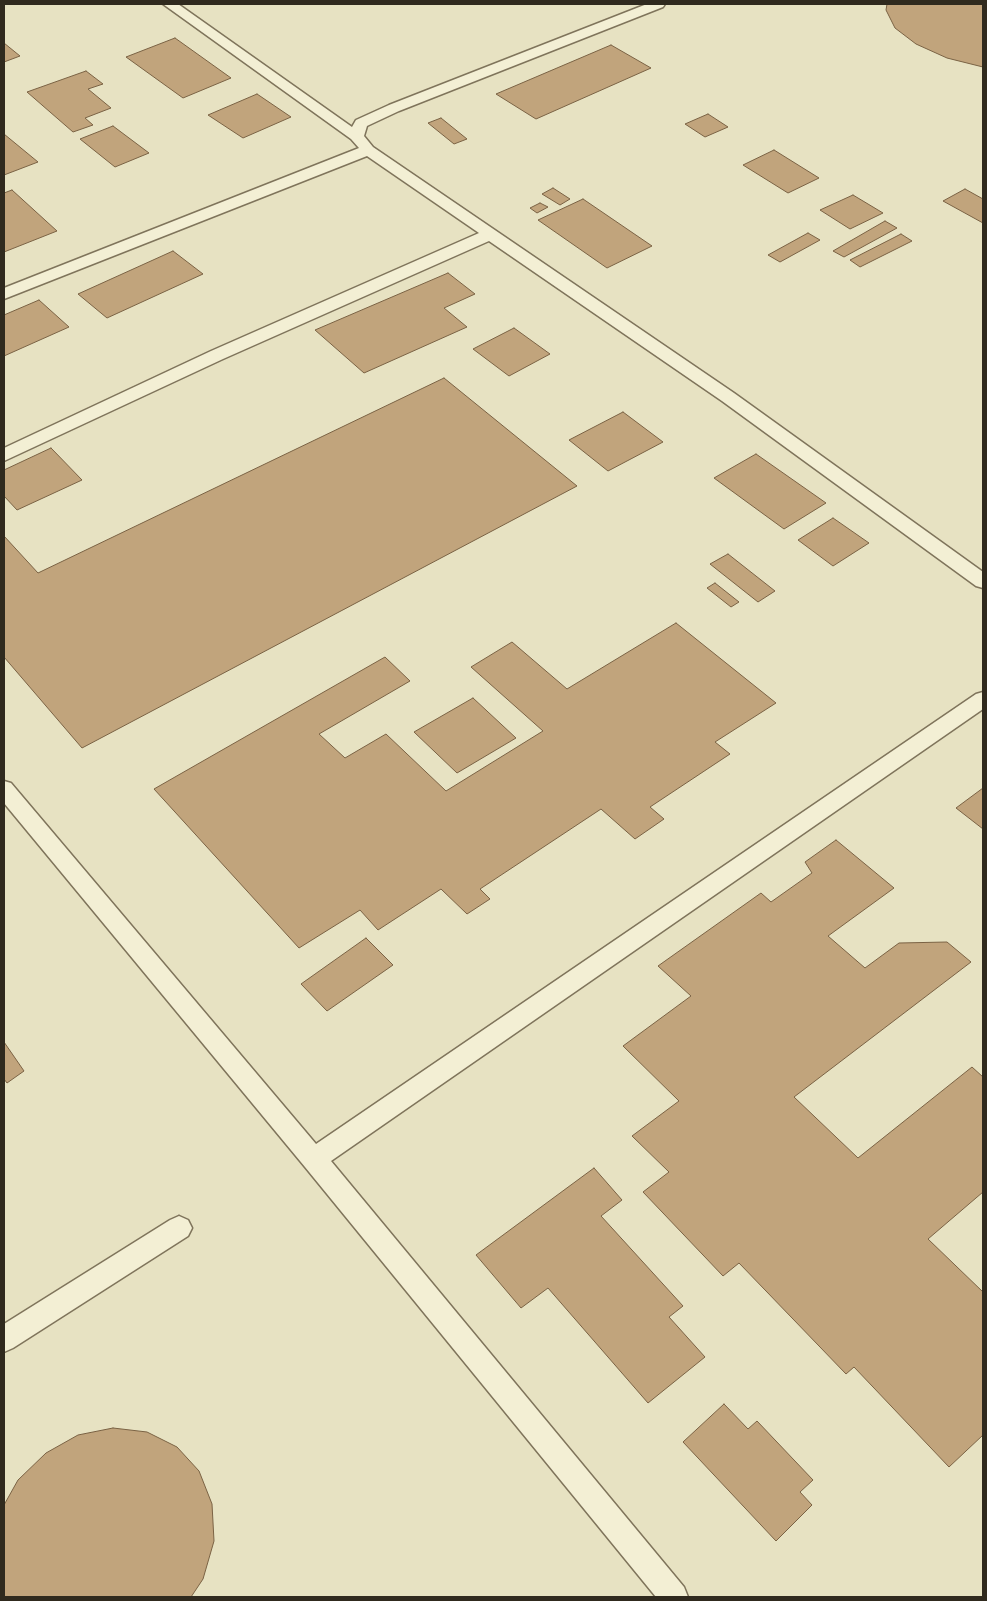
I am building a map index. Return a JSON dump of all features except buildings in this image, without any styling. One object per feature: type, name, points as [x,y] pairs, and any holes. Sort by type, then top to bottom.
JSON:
[{"type":"lane","points":[[170,4],[356,136],[368,150],[728,397],[983,581]]},
{"type":"lane","points":[[356,136],[361,123],[394,108],[658,4]]},
{"type":"lane","points":[[4,294],[368,150]]},
{"type":"lane","points":[[4,455],[217,355],[490,234]]},
{"type":"lane","points":[[314,1159],[983,699]]},
{"type":"lane","points":[[4,789],[314,1159],[674,1597]]},
{"type":"lane","points":[[4,1339],[179,1228]]}]
